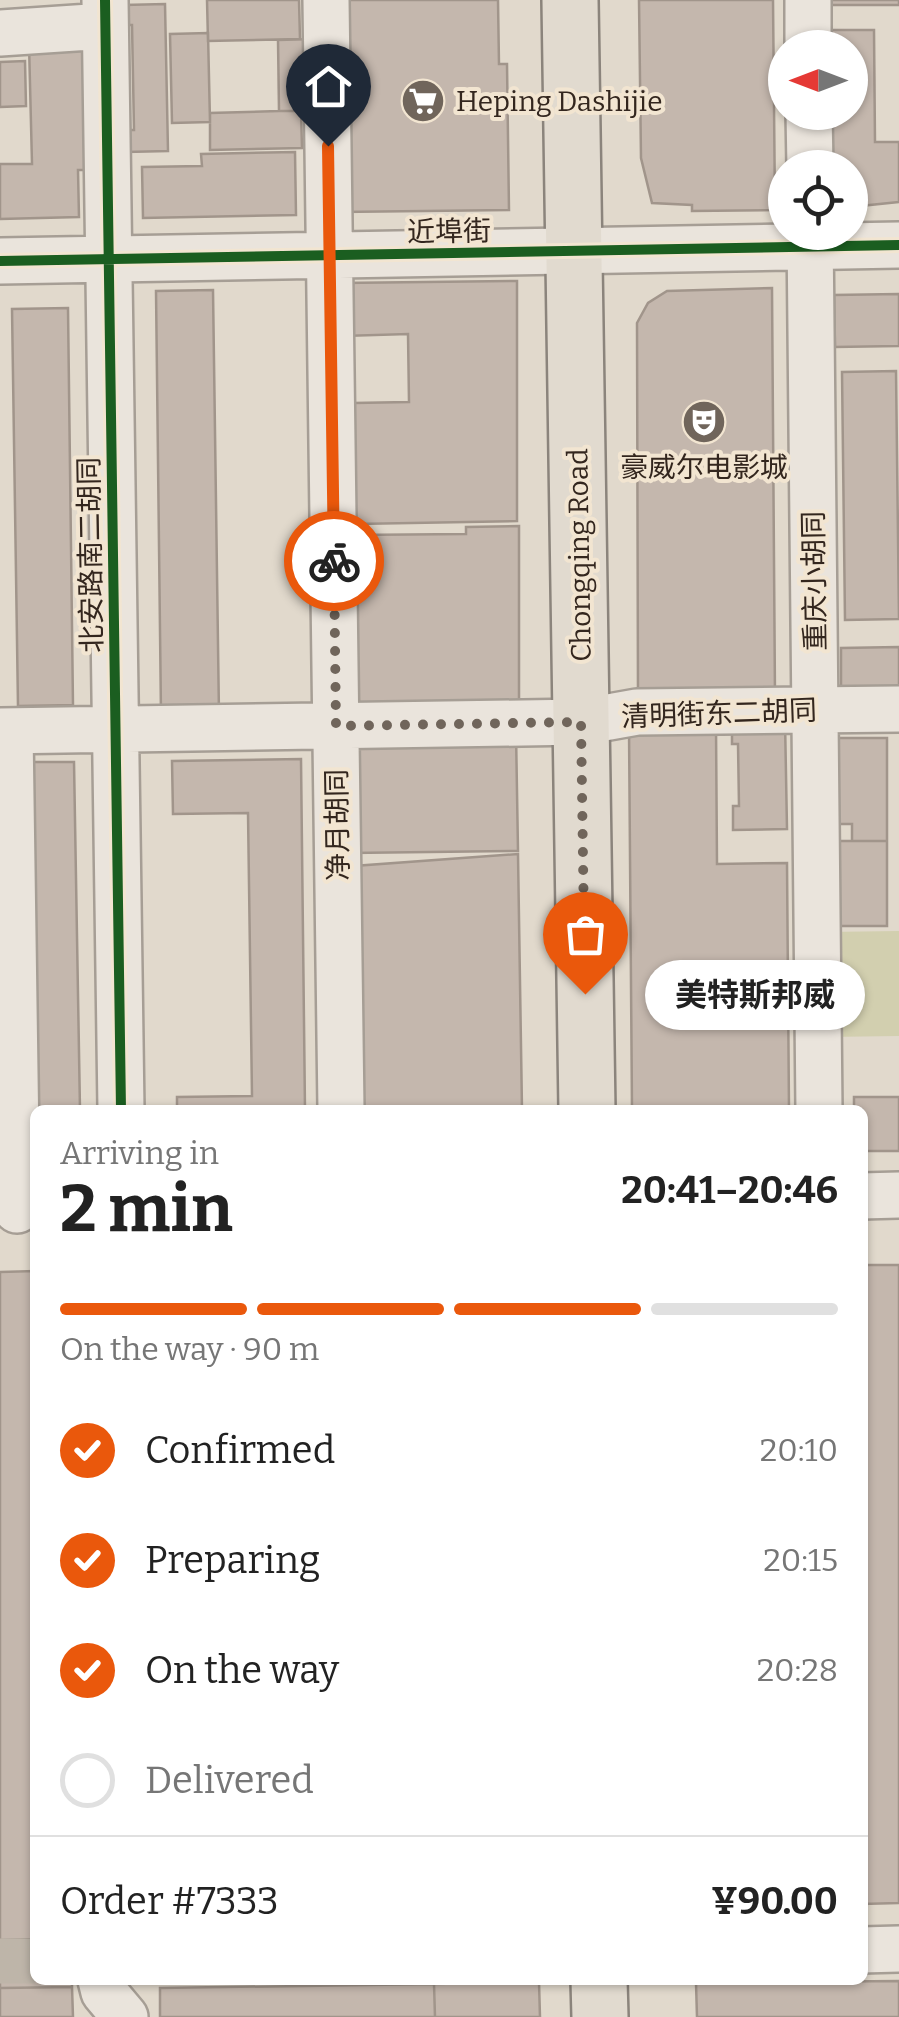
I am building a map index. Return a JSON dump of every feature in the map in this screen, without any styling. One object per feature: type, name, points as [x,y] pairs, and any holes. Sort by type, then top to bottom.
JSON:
[{"type":"main road","name":"Chongqing Road","points":[[570,0],[586,1105]]},
{"type":"main road","points":[[600,1985],[600,2017]]},
{"type":"street","name":"净月胡同","points":[[326,0],[341,1105]]},
{"type":"street","points":[[808,0],[808,30]]},
{"type":"street","points":[[17,21],[105,13]]},
{"type":"street","name":"北安路南二胡同","points":[[105,13],[121,1105]]},
{"type":"street","name":"近埠街","points":[[0,261],[574,251],[768,242]]},
{"type":"street","name":"近埠街","points":[[868,243],[899,245]]},
{"type":"street","name":"重庆小胡同","points":[[810,250],[819,1105]]},
{"type":"street","name":"清明街东二胡同","points":[[5,731],[581,722],[637,712],[899,709]]},
{"type":"street","points":[[5,731],[17,1210]]},
{"type":"street","points":[[868,1196],[899,1195]]},
{"type":"street","points":[[868,1950],[899,1949]]},
{"type":"street","points":[[102,1985],[125,2017]]},
{"type":"shaded area","points":[[899,931],[899,1036],[826,1037],[825,932]]},
{"type":"building","points":[[207,0],[299,0],[300,39],[208,41]]},
{"type":"building","name":"Heping Dashijie","points":[[338,0],[498,0],[499,64],[507,64],[509,210],[340,212]]},
{"type":"building","points":[[639,0],[773,0],[773,30],[768,30],[768,130],[774,130],[774,150],[768,150],[768,210],[692,211],[692,205],[652,203],[641,158]]},
{"type":"building","points":[[828,0],[899,0],[899,5],[828,5]]},
{"type":"building","points":[[165,4],[168,151],[126,152],[126,130],[134,130],[132,25],[124,25],[124,5]]},
{"type":"building","points":[[868,30],[874,30],[875,142],[899,142],[899,202],[868,205],[868,150],[830,150],[829,130],[868,130]]},
{"type":"building","points":[[208,33],[210,122],[172,123],[170,34]]},
{"type":"building","points":[[314,39],[316,111],[279,111],[278,40]]},
{"type":"building","points":[[84,42],[87,170],[78,170],[79,217],[0,219],[0,164],[32,164],[29,44]]},
{"type":"building","points":[[25,61],[26,106],[0,107],[0,62]]},
{"type":"building","points":[[301,111],[302,148],[210,150],[210,113]]},
{"type":"building","points":[[295,152],[296,215],[143,218],[142,167],[202,166],[201,154]]},
{"type":"building","points":[[517,281],[517,521],[356,524],[354,403],[409,402],[408,334],[343,336],[341,283]]},
{"type":"building","points":[[772,288],[775,697],[638,698],[637,323],[648,303],[667,291]]},
{"type":"building","points":[[213,290],[219,715],[161,715],[156,291]]},
{"type":"building","points":[[899,294],[899,346],[835,347],[834,295]]},
{"type":"building","points":[[68,308],[73,705],[18,706],[12,309]]},
{"type":"building","points":[[896,371],[899,619],[845,620],[842,372]]},
{"type":"building","points":[[519,526],[519,702],[354,707],[352,535],[466,534],[466,527]]},
{"type":"building","points":[[899,647],[899,702],[841,702],[841,648]]},
{"type":"building","points":[[732,720],[785,720],[787,829],[733,830],[733,806],[739,806],[738,744],[732,744]]},
{"type":"building","points":[[716,727],[717,864],[787,863],[789,1105],[632,1105],[629,728]]},
{"type":"building","points":[[516,732],[518,851],[350,853],[348,734]]},
{"type":"building","points":[[835,738],[887,738],[887,841],[852,841],[852,824],[835,824]]},
{"type":"building","points":[[301,759],[305,1105],[177,1105],[177,1097],[252,1096],[248,813],[173,814],[172,761]]},
{"type":"building","points":[[23,762],[74,762],[80,1105],[35,1105]]},
{"type":"building","points":[[835,841],[887,841],[887,926],[835,926]]},
{"type":"building","points":[[518,854],[522,1105],[357,1105],[354,866]]},
{"type":"building","points":[[854,1097],[899,1097],[899,1151],[868,1151],[868,1105],[854,1105]]},
{"type":"building","points":[[868,1265],[899,1265],[899,1903],[868,1904]]},
{"type":"building","points":[[30,1271],[30,1939],[0,1940],[0,1272]]},
{"type":"building","points":[[30,1939],[30,1985],[72,1987],[0,1988],[0,1940]]},
{"type":"building","points":[[868,1981],[899,1981],[899,2017],[697,2017],[696,1985],[868,1985]]},
{"type":"building","points":[[434,1985],[539,1985],[540,2017],[435,2017]]},
{"type":"building","points":[[434,1985],[435,2017],[160,2017],[160,1988]]},
{"type":"building","points":[[72,1987],[73,2017],[0,2017],[0,1988]]},
{"type":"tunnel","points":[[0,1961],[30,1961]]},
{"type":"cycle path","points":[[105,0],[121,1105]]},
{"type":"cycle path","points":[[0,261],[899,245]]},
{"type":"way so far","points":[[334,561],[336,726],[581,722],[585,994]]},
{"type":"place","name":"Heping Dashijie","points":[[423,101]]},
{"type":"place","name":"豪威尔电影城","points":[[704,422]]},
{"type":"place","name":"美特斯邦威","points":[[585,994]]},
{"type":"route","points":[[328,146],[334,561]]}]
